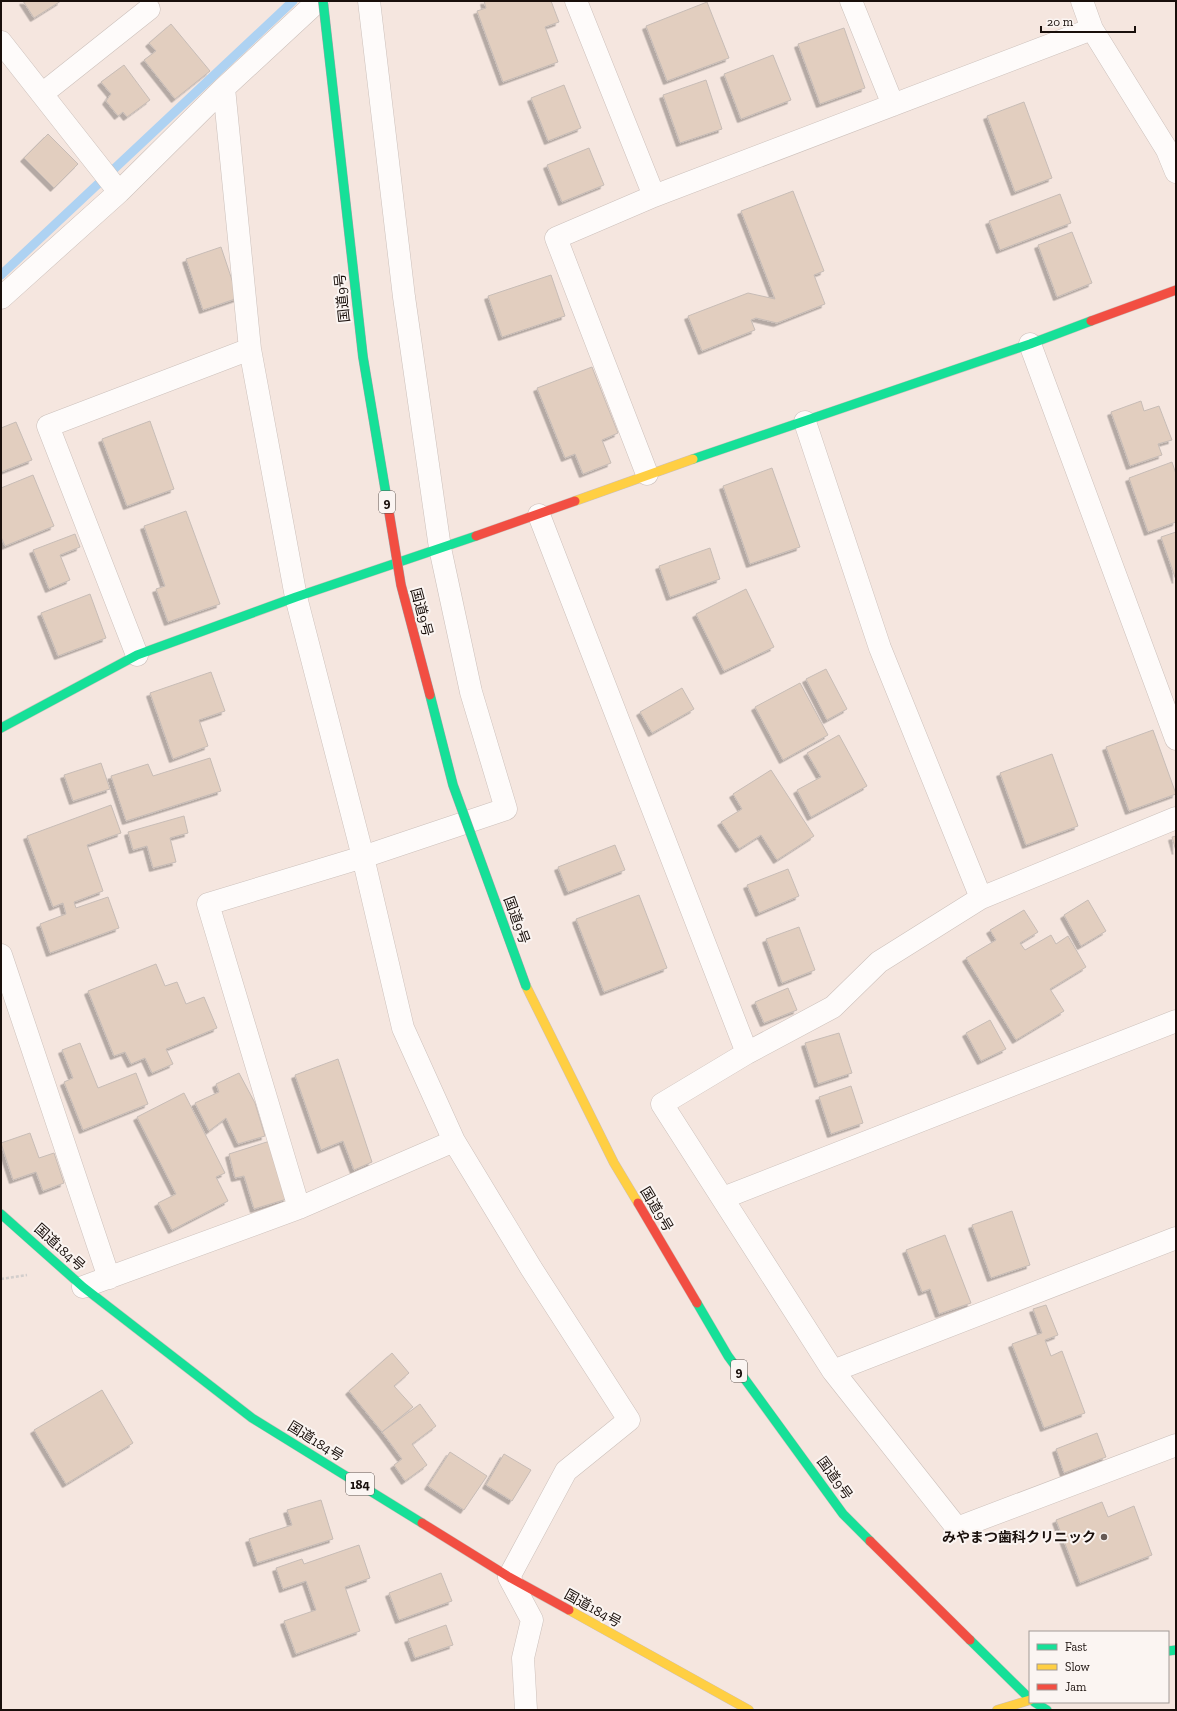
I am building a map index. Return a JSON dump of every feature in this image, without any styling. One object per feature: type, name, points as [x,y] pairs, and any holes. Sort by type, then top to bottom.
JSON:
[{"type":"main road","name":"国道9号","points":[[323,1],[363,357],[401,585],[453,785],[526,986],[614,1163],[728,1356],[843,1514],[1029,1698]]},
{"type":"main road","points":[[1,728],[136,655],[296,597],[539,515],[647,474],[805,422],[1030,344],[1176,290]]},
{"type":"main road","name":"国道184号","points":[[1,1214],[83,1287],[252,1418],[510,1577],[749,1710]]},
{"type":"main road","points":[[997,1710],[1029,1702]]},
{"type":"main road","name":"国道9号","points":[[1035,1703],[1047,1710]]},
{"type":"street","points":[[1,298],[118,192],[224,88],[318,1]]},
{"type":"street","points":[[299,1208],[208,904],[363,857],[506,809],[472,692],[440,548],[404,297],[369,1]]},
{"type":"street","points":[[576,1],[654,196]]},
{"type":"street","points":[[851,1],[893,105]]},
{"type":"street","points":[[1082,1],[1092,29],[1167,150],[1176,172]]},
{"type":"street","points":[[42,94],[149,8]]},
{"type":"street","points":[[647,474],[556,238],[654,196],[1092,29]]},
{"type":"street","points":[[1,42],[118,192]]},
{"type":"street","points":[[224,88],[250,349],[296,597],[363,857],[403,1028],[454,1142],[531,1268],[629,1420],[566,1471],[510,1577],[532,1620],[523,1658],[526,1710]]},
{"type":"street","points":[[1030,344],[1176,739]]},
{"type":"street","points":[[136,655],[48,426],[250,349]]},
{"type":"street","points":[[805,422],[880,648],[981,898]]},
{"type":"street","points":[[539,515],[747,1053]]},
{"type":"street","points":[[1176,818],[981,898],[879,962],[833,1006],[747,1053],[662,1104],[833,1371],[957,1528],[1176,1445]]},
{"type":"street","points":[[1,955],[109,1278]]},
{"type":"street","points":[[723,1198],[1176,1021]]},
{"type":"street","points":[[83,1287],[299,1208],[454,1142]]},
{"type":"street","points":[[833,1371],[1176,1238]]},
{"type":"building","points":[[23,1],[61,1],[34,18]]},
{"type":"building","points":[[484,1],[551,1],[559,22],[545,27],[558,62],[503,82],[477,11],[486,8]]},
{"type":"building","points":[[707,2],[729,58],[667,81],[646,26]]},
{"type":"building","points":[[171,24],[210,71],[175,99],[144,60],[156,51],[149,43]]},
{"type":"building","points":[[844,28],[865,88],[820,104],[798,44]]},
{"type":"building","points":[[773,55],[791,100],[741,119],[724,74]]},
{"type":"building","points":[[124,65],[150,100],[127,117],[123,112],[118,116],[106,101],[111,94],[101,82]]},
{"type":"building","points":[[706,80],[722,129],[680,143],[663,95]]},
{"type":"building","points":[[564,85],[581,128],[548,141],[531,98]]},
{"type":"building","points":[[1024,102],[1052,178],[1015,192],[987,116]]},
{"type":"building","points":[[48,134],[78,164],[54,188],[24,158]]},
{"type":"building","points":[[589,148],[604,185],[562,202],[547,165]]},
{"type":"building","points":[[793,191],[824,271],[814,275],[825,304],[777,323],[756,318],[751,320],[755,330],[702,351],[688,316],[748,293],[775,299],[741,211]]},
{"type":"building","points":[[1060,194],[1071,223],[1000,250],[989,221]]},
{"type":"building","points":[[1072,232],[1092,283],[1057,297],[1038,245]]},
{"type":"building","points":[[221,247],[238,298],[203,310],[186,259]]},
{"type":"building","points":[[551,275],[565,316],[502,337],[488,296]]},
{"type":"building","points":[[592,367],[618,433],[602,440],[611,463],[583,474],[575,454],[565,458],[537,388]]},
{"type":"building","points":[[1141,401],[1144,411],[1159,406],[1172,440],[1158,444],[1162,455],[1130,466],[1111,412]]},
{"type":"building","points":[[150,421],[174,489],[127,506],[102,439]]},
{"type":"building","points":[[16,422],[32,460],[1,472],[1,428]]},
{"type":"building","points":[[1172,462],[1176,474],[1176,522],[1148,532],[1129,478]]},
{"type":"building","points":[[772,468],[800,547],[750,564],[723,486]]},
{"type":"building","points":[[33,475],[54,526],[5,546],[1,537],[1,488]]},
{"type":"building","points":[[186,511],[220,604],[168,622],[156,589],[165,586],[144,526]]},
{"type":"building","points":[[1176,532],[1176,580],[1161,537]]},
{"type":"building","points":[[75,534],[80,547],[60,555],[70,580],[49,589],[33,550]]},
{"type":"building","points":[[710,548],[720,579],[670,597],[659,566]]},
{"type":"building","points":[[746,589],[774,647],[724,671],[696,614]]},
{"type":"building","points":[[90,594],[106,638],[58,656],[41,613]]},
{"type":"building","points":[[826,669],[847,709],[827,720],[806,679]]},
{"type":"building","points":[[211,672],[225,711],[199,720],[208,746],[173,759],[150,693]]},
{"type":"building","points":[[800,683],[828,735],[783,760],[755,707]]},
{"type":"building","points":[[682,688],[694,709],[652,733],[640,712]]},
{"type":"building","points":[[1153,730],[1176,794],[1129,811],[1106,747]]},
{"type":"building","points":[[839,735],[867,786],[811,817],[797,790],[821,777],[807,753]]},
{"type":"building","points":[[1052,754],[1078,826],[1026,845],[1000,773]]},
{"type":"building","points":[[210,758],[221,791],[126,821],[111,776],[148,764],[153,776]]},
{"type":"building","points":[[101,763],[110,789],[73,801],[64,775]]},
{"type":"building","points":[[771,770],[814,836],[777,860],[761,835],[739,849],[721,822],[742,809],[733,794]]},
{"type":"building","points":[[111,805],[121,833],[87,845],[103,891],[74,902],[76,908],[108,897],[119,928],[50,953],[40,924],[66,914],[63,903],[53,907],[27,836]]},
{"type":"building","points":[[184,816],[188,833],[170,838],[176,862],[153,868],[147,846],[133,850],[128,832]]},
{"type":"building","points":[[1176,836],[1176,851],[1172,837]]},
{"type":"building","points":[[615,845],[625,870],[568,892],[558,867]]},
{"type":"building","points":[[788,869],[799,896],[759,913],[747,885]]},
{"type":"building","points":[[639,895],[667,968],[604,992],[576,919]]},
{"type":"building","points":[[1088,900],[1106,931],[1081,946],[1064,915]]},
{"type":"building","points":[[1024,910],[1038,932],[1020,943],[1025,950],[1051,935],[1056,944],[1068,936],[1086,967],[1050,989],[1064,1011],[1016,1040],[966,958],[996,940],[990,930]]},
{"type":"building","points":[[799,927],[815,970],[782,983],[766,939]]},
{"type":"building","points":[[156,964],[165,986],[177,982],[186,1004],[204,997],[217,1028],[166,1049],[173,1064],[152,1073],[145,1058],[131,1064],[125,1052],[114,1056],[88,991]]},
{"type":"building","points":[[788,988],[797,1010],[764,1023],[755,1002]]},
{"type":"building","points":[[990,1020],[1006,1049],[981,1061],[966,1033]]},
{"type":"building","points":[[839,1033],[852,1073],[818,1084],[805,1043]]},
{"type":"building","points":[[80,1043],[98,1088],[136,1073],[148,1104],[83,1130],[64,1082],[73,1078],[62,1050]]},
{"type":"building","points":[[338,1059],[372,1162],[354,1170],[343,1141],[321,1150],[295,1075]]},
{"type":"building","points":[[239,1073],[255,1103],[265,1136],[238,1144],[226,1118],[209,1131],[195,1103],[219,1092],[216,1084]]},
{"type":"building","points":[[851,1086],[863,1123],[831,1134],[819,1097]]},
{"type":"building","points":[[184,1093],[225,1173],[216,1177],[228,1201],[172,1230],[158,1203],[176,1194],[137,1117]]},
{"type":"building","points":[[30,1133],[39,1158],[54,1153],[64,1183],[43,1191],[36,1172],[13,1180],[1,1143]]},
{"type":"building","points":[[270,1141],[287,1199],[254,1209],[244,1176],[235,1178],[229,1154]]},
{"type":"building","points":[[1012,1211],[1030,1265],[991,1278],[972,1225]]},
{"type":"building","points":[[945,1235],[971,1303],[939,1314],[930,1289],[922,1292],[906,1250]]},
{"type":"building","points":[[1046,1305],[1058,1335],[1045,1340],[1051,1356],[1062,1351],[1085,1413],[1044,1428],[1012,1344],[1042,1333],[1033,1309]]},
{"type":"building","points":[[392,1353],[409,1373],[394,1386],[413,1407],[382,1432],[349,1391]]},
{"type":"building","points":[[102,1390],[133,1443],[66,1484],[34,1430]]},
{"type":"building","points":[[420,1404],[436,1426],[412,1444],[427,1465],[405,1481],[394,1465],[402,1459],[382,1432]]},
{"type":"building","points":[[1097,1433],[1106,1457],[1064,1473],[1056,1449]]},
{"type":"building","points":[[450,1452],[487,1476],[464,1510],[428,1486]]},
{"type":"building","points":[[504,1454],[531,1470],[512,1501],[486,1485]]},
{"type":"building","points":[[321,1500],[333,1539],[257,1563],[249,1539],[292,1525],[287,1510]]},
{"type":"building","name":"みやまつ歯科クリニック","points":[[1102,1502],[1108,1517],[1134,1506],[1152,1555],[1080,1583],[1056,1520]]},
{"type":"building","points":[[359,1545],[370,1578],[345,1587],[360,1631],[296,1654],[284,1621],[316,1610],[306,1581],[283,1589],[276,1568],[302,1559],[304,1564]]},
{"type":"building","points":[[441,1573],[452,1601],[399,1620],[389,1593]]},
{"type":"building","points":[[446,1625],[453,1645],[415,1658],[408,1639]]},
{"type":"waterway","points":[[1,275],[293,1]]},
{"type":"traffic: fast","points":[[323,1],[363,357],[388,506]]},
{"type":"traffic: fast","points":[[693,459],[1030,344],[1091,321]]},
{"type":"traffic: fast","points":[[1,728],[137,655],[296,597],[476,536]]},
{"type":"traffic: fast","points":[[430,695],[453,785],[526,986]]},
{"type":"traffic: fast","points":[[1,1214],[83,1287],[252,1418],[422,1523]]},
{"type":"traffic: fast","points":[[697,1303],[728,1356],[843,1514],[870,1541]]},
{"type":"traffic: fast","points":[[970,1640],[1029,1698]]},
{"type":"traffic: fast","points":[[1169,1651],[1176,1650]]},
{"type":"traffic: fast","points":[[1036,1703],[1047,1710]]},
{"type":"traffic: slow","points":[[575,501],[693,459]]},
{"type":"traffic: slow","points":[[526,986],[614,1163],[638,1203]]},
{"type":"traffic: slow","points":[[569,1610],[749,1710]]},
{"type":"traffic: slow","points":[[997,1710],[1029,1700]]},
{"type":"traffic: jam","points":[[1091,321],[1176,290]]},
{"type":"traffic: jam","points":[[476,536],[575,501]]},
{"type":"traffic: jam","points":[[388,506],[401,585],[430,695]]},
{"type":"traffic: jam","points":[[638,1203],[697,1303]]},
{"type":"traffic: jam","points":[[422,1523],[509,1577],[569,1610]]},
{"type":"traffic: jam","points":[[870,1541],[970,1640]]},
{"type":"place","name":"みやまつ歯科クリニック","points":[[1104,1537]]}]
